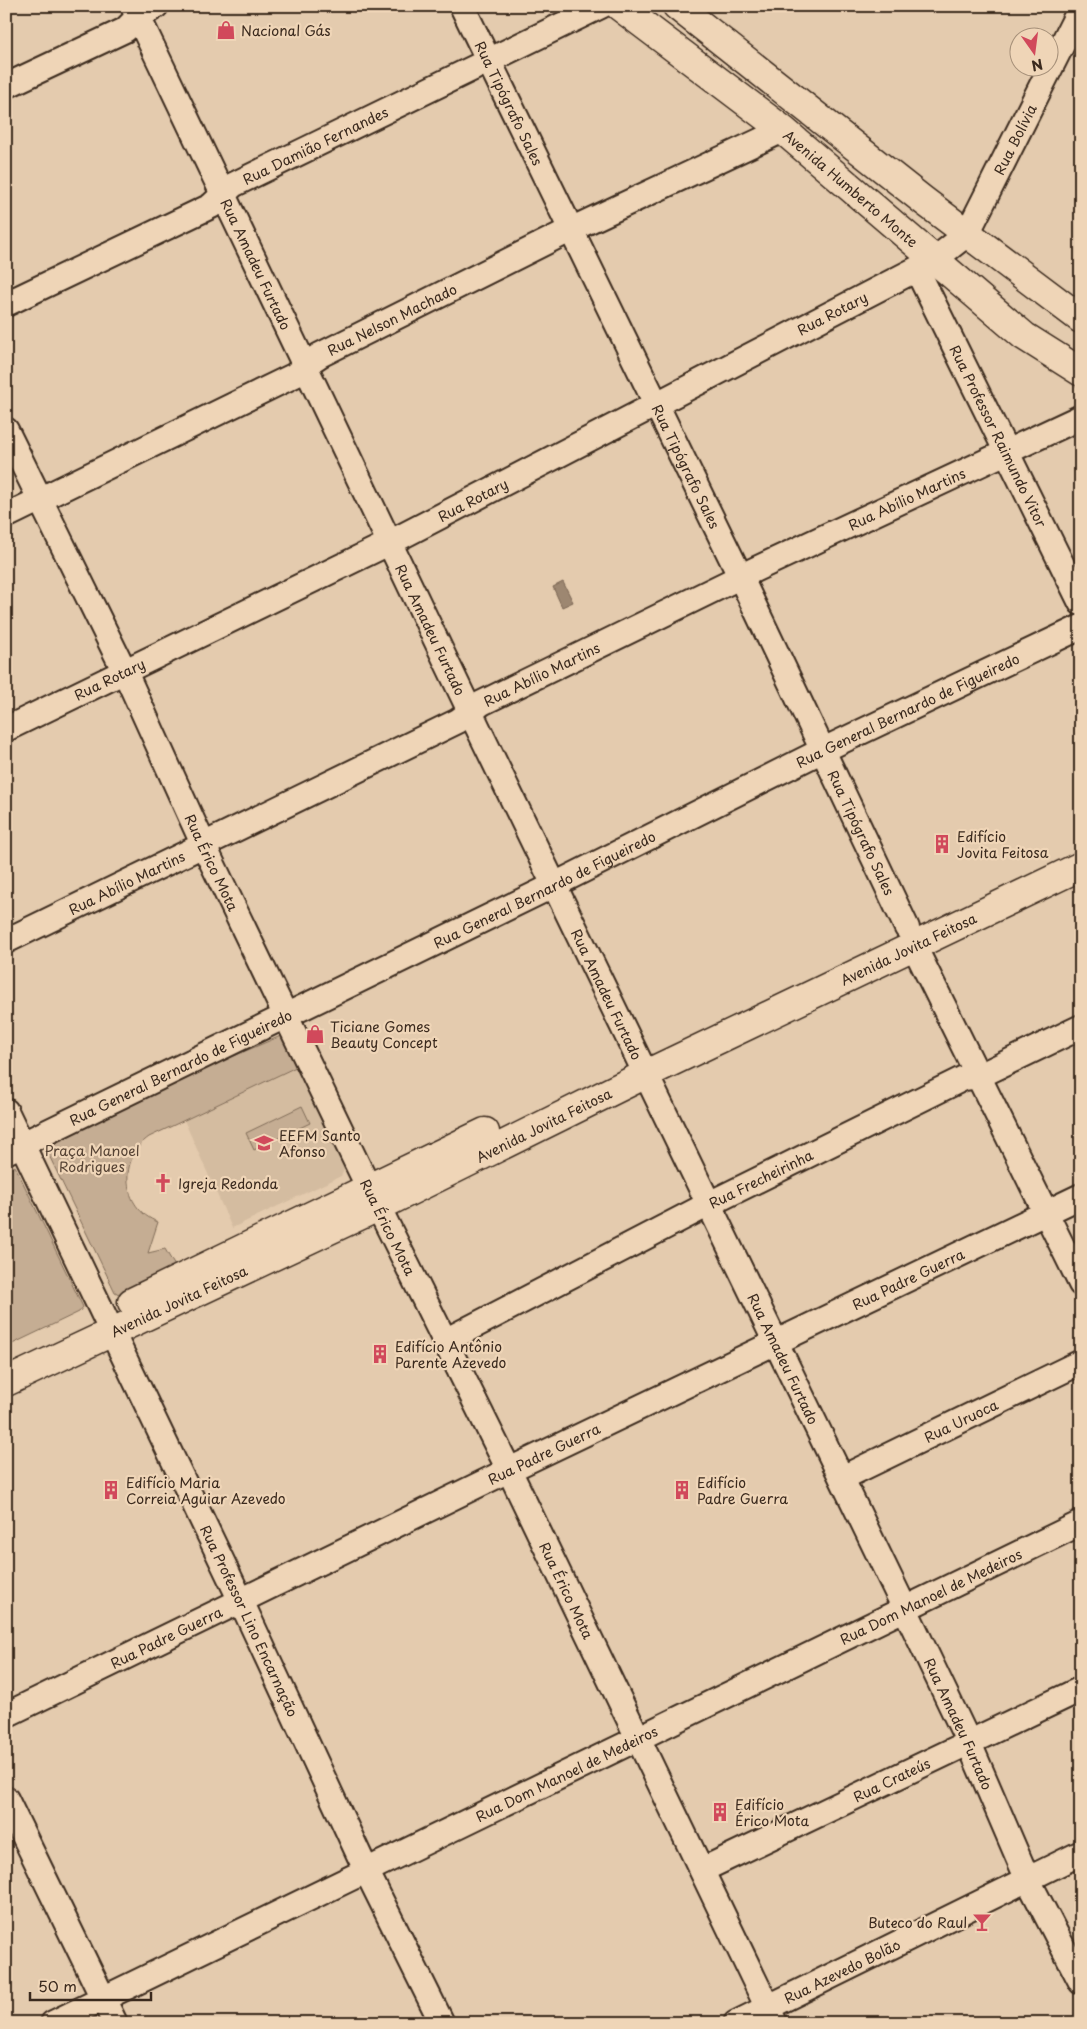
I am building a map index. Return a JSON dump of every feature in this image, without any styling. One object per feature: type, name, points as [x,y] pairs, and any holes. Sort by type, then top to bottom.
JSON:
[{"type":"main road","name":"Avenida Humberto Monte","points":[[619,6],[783,130],[925,265],[1024,336],[1081,372]]},
{"type":"main road","points":[[679,7],[967,234],[1081,320]]},
{"type":"main road","name":"Avenida Jovita Feitosa","points":[[6,1382],[107,1324],[374,1197],[910,936],[1081,846]]},
{"type":"main road","name":"Avenida Jovita Feitosa","points":[[910,936],[1081,866]]},
{"type":"main road","name":"Avenida Jovita Feitosa","points":[[6,1361],[107,1324]]},
{"type":"street","name":"Rua Tipógrafo Sales","points":[[462,6],[740,576],[910,936],[1081,1284]]},
{"type":"street","name":"Rua Damião Fernandes","points":[[6,304],[211,206],[233,185],[601,6]]},
{"type":"street","name":"Rua Bolívia","points":[[925,265],[967,234],[1081,7]]},
{"type":"street","points":[[6,86],[125,30],[142,10]]},
{"type":"street","name":"Rua Amadeu Furtado","points":[[142,10],[223,195],[470,711],[905,1609],[969,1743],[1027,1878],[1081,1982]]},
{"type":"street","name":"Rua Nelson Machado","points":[[6,516],[295,375],[304,365],[320,355],[570,230],[783,130]]},
{"type":"street","name":"Rua Rotary","points":[[6,729],[389,543],[925,265]]},
{"type":"street","name":"Rua Professor Raimundo Vitor","points":[[925,265],[1006,453],[1081,603]]},
{"type":"street","name":"Rua Abílio Martins","points":[[6,941],[458,721],[470,711],[740,576],[1081,417]]},
{"type":"street","name":"Rua Érico Mota","points":[[6,430],[125,672],[204,846],[286,1016],[509,1470],[771,2015]]},
{"type":"street","name":"Rua General Bernardo de Figueiredo","points":[[14,1148],[554,885],[821,751],[1081,627]]},
{"type":"street","name":"Rua Frecheirinha","points":[[445,1341],[709,1204],[964,1078],[979,1076],[1081,1027]]},
{"type":"street","name":"Rua Professor Lino Encarnação","points":[[6,1111],[14,1148],[107,1324],[241,1601],[366,1870],[442,2023]]},
{"type":"street","name":"Rua Padre Guerra","points":[[6,1715],[509,1470],[1081,1196]]},
{"type":"street","name":"Rua Uruoca","points":[[842,1478],[1081,1362]]},
{"type":"street","name":"Rua Dom Manoel de Medeiros","points":[[54,2023],[1081,1523]]},
{"type":"street","name":"Rua Crateús","points":[[702,1870],[1081,1689]]},
{"type":"street","points":[[6,1799],[115,2023]]},
{"type":"street","name":"Rua Azevedo Bolão","points":[[736,2023],[771,2015],[1027,1878],[1081,1853]]},
{"type":"shaded area","points":[[563,582],[573,602],[562,607],[553,587]]},
{"type":"shaded area","name":"EEFM Santo Afonso","points":[[298,1066],[345,1166],[344,1170],[341,1176],[232,1228],[184,1120]]},
{"type":"green space","name":"Praça Manoel Rodrigues","points":[[283,1035],[298,1066],[149,1137],[139,1146],[132,1157],[128,1182],[136,1206],[145,1215],[158,1222],[148,1253],[165,1249],[176,1268],[121,1295],[115,1292],[43,1143],[175,1081]]},
{"type":"green space","points":[[302,1106],[310,1123],[254,1150],[246,1133]]},
{"type":"green space","points":[[15,1166],[83,1307],[79,1312],[6,1347],[6,1170]]},
{"type":"place","name":"Nacional Gás","points":[[226,30]]},
{"type":"place","name":"Edifício Jovita Feitosa","points":[[942,844]]},
{"type":"place","name":"Ticiane Gomes Beauty Concept","points":[[315,1034]]},
{"type":"place","name":"EEFM Santo Afonso","points":[[264,1143]]},
{"type":"place","name":"Igreja Redonda","points":[[163,1183]]},
{"type":"place","name":"Edifício Antônio Parente Azevedo","points":[[380,1354]]},
{"type":"place","name":"Edifício Maria Correia Aguiar Azevedo","points":[[111,1490]]},
{"type":"place","name":"Edifício Padre Guerra","points":[[682,1490]]},
{"type":"place","name":"Edifício Érico Mota","points":[[720,1812]]},
{"type":"place","name":"Buteco do Raul","points":[[982,1922]]}]
